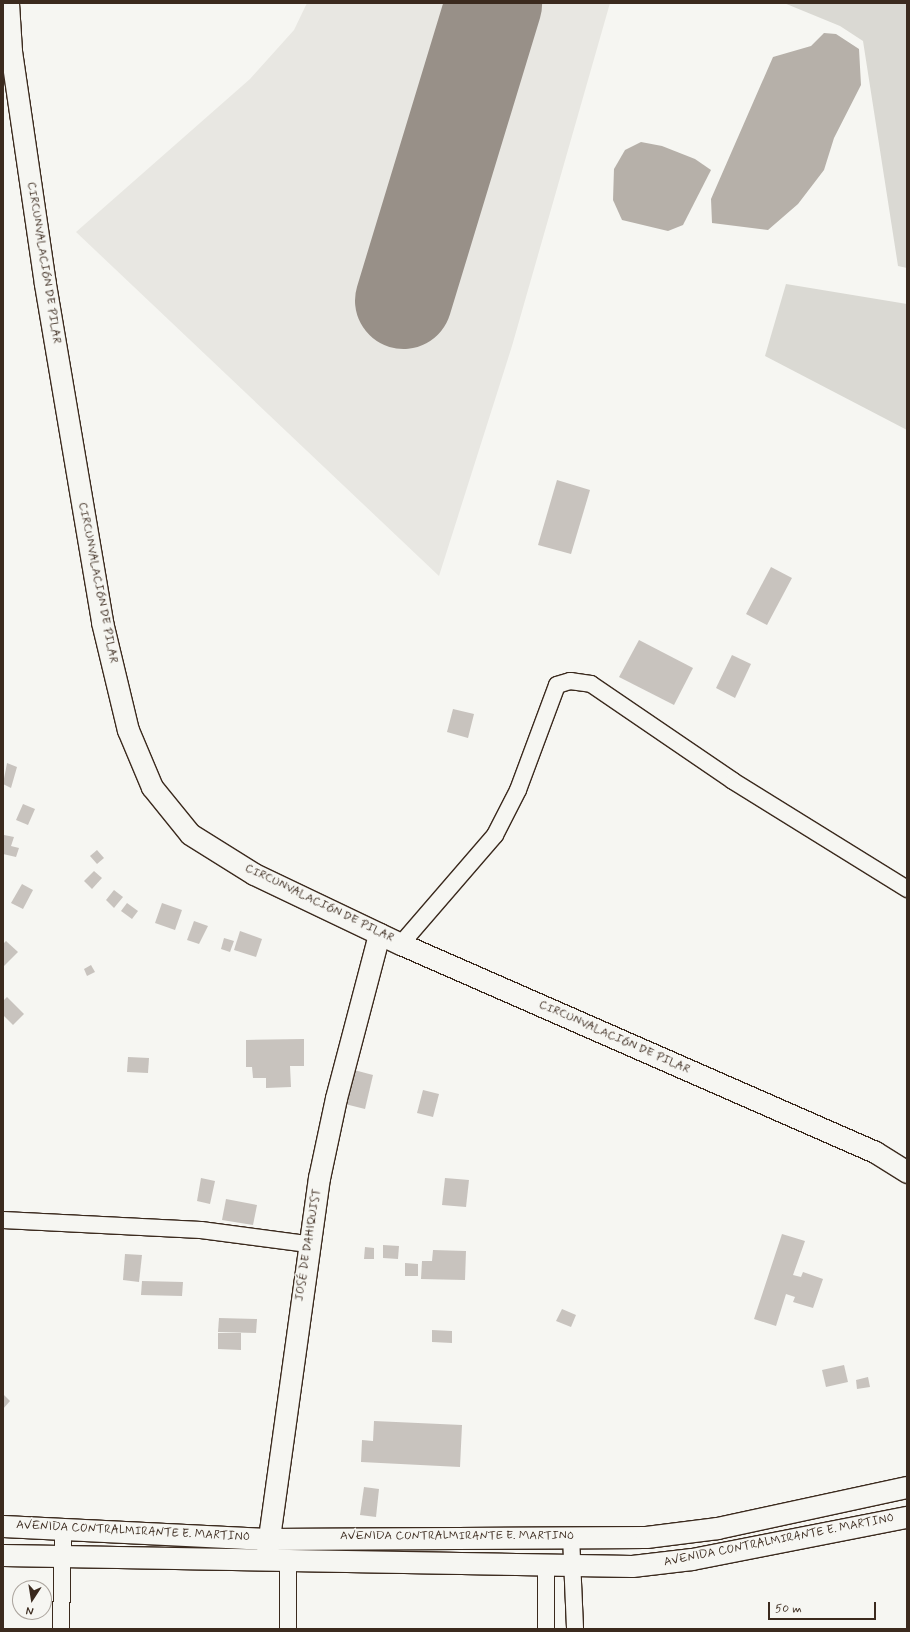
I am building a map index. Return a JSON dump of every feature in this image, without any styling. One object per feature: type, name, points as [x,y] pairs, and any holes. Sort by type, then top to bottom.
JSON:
[{"type":"main road","name":"CIRCUNVALACIÓN DE PILAR","points":[[8,3],[11,51],[45,284],[102,622],[128,730],[152,787],[190,834],[254,874],[379,934],[875,1152],[907,1172]]},
{"type":"main road","name":"JOSÉ DE DAHIQUIST","points":[[267,1561],[267,1539],[308,1244],[336,1098],[379,934]]},
{"type":"main road","name":"AVENIDA CONTRALMIRANTE E. MARTINO","points":[[3,1526],[267,1539],[681,1534],[907,1487]]},
{"type":"main road","name":"AVENIDA CONTRALMIRANTE E. MARTINO","points":[[3,1555],[62,1555],[571,1568],[632,1566],[692,1559],[907,1517]]},
{"type":"street","points":[[402,944],[495,835],[518,790],[557,685],[570,681],[597,687],[733,781],[907,889]]},
{"type":"street","points":[[3,1220],[201,1230],[308,1244]]},
{"type":"street","points":[[61,1629],[63,1528]]},
{"type":"street","points":[[571,1536],[571,1568],[575,1629]]},
{"type":"street","points":[[288,1561],[288,1629]]},
{"type":"street","points":[[546,1567],[546,1629]]},
{"type":"shaded area","points":[[307,3],[610,3],[512,346],[439,576],[76,232],[250,79],[294,30]]},
{"type":"shaded area","points":[[784,3],[907,3],[907,268],[898,266],[863,41],[840,26]]},
{"type":"shaded area","points":[[824,33],[836,34],[859,49],[861,85],[834,138],[824,170],[798,204],[768,230],[712,223],[711,199],[773,57],[811,46]]},
{"type":"shaded area","points":[[641,142],[662,146],[695,159],[711,170],[683,225],[668,231],[622,220],[613,200],[614,169],[625,150]]},
{"type":"shaded area","points":[[786,284],[907,304],[907,430],[765,356]]},
{"type":"building","points":[[557,480],[590,490],[571,554],[538,545]]},
{"type":"building","points":[[771,567],[792,578],[767,625],[746,614]]},
{"type":"building","points":[[639,640],[693,668],[674,705],[619,677]]},
{"type":"building","points":[[732,655],[751,664],[735,698],[716,688]]},
{"type":"building","points":[[453,709],[474,714],[468,738],[447,732]]},
{"type":"building","points":[[7,763],[17,767],[11,788],[3,784]]},
{"type":"building","points":[[23,804],[35,809],[28,825],[16,820]]},
{"type":"building","points":[[4,835],[14,837],[11,846],[19,848],[16,857],[3,854]]},
{"type":"building","points":[[97,850],[104,858],[97,864],[90,856]]},
{"type":"building","points":[[94,871],[102,878],[92,889],[84,881]]},
{"type":"building","points":[[22,884],[33,890],[23,909],[11,903]]},
{"type":"building","points":[[114,890],[123,897],[114,908],[106,900]]},
{"type":"building","points":[[127,903],[138,911],[132,919],[121,911]]},
{"type":"building","points":[[162,903],[182,910],[175,930],[155,923]]},
{"type":"building","points":[[194,921],[208,926],[199,944],[187,940]]},
{"type":"building","points":[[240,931],[262,939],[256,957],[234,950]]},
{"type":"building","points":[[224,938],[234,941],[230,952],[221,949]]},
{"type":"building","points":[[6,941],[18,952],[3,967],[3,944]]},
{"type":"building","points":[[91,965],[95,972],[87,976],[84,969]]},
{"type":"building","points":[[7,997],[24,1014],[13,1025],[3,1015],[3,1001]]},
{"type":"building","points":[[304,1039],[304,1066],[290,1066],[291,1087],[266,1088],[266,1078],[253,1078],[252,1067],[246,1067],[246,1040]]},
{"type":"building","points":[[128,1057],[149,1058],[148,1073],[127,1072]]},
{"type":"building","points":[[354,1070],[373,1075],[365,1109],[345,1104]]},
{"type":"building","points":[[423,1090],[439,1094],[433,1117],[417,1113]]},
{"type":"building","points":[[201,1178],[215,1181],[210,1204],[197,1201]]},
{"type":"building","points":[[445,1178],[469,1180],[466,1207],[442,1205]]},
{"type":"building","points":[[226,1199],[257,1205],[253,1225],[222,1220]]},
{"type":"building","points":[[782,1234],[805,1241],[793,1275],[801,1277],[803,1272],[823,1279],[813,1308],[793,1302],[795,1297],[786,1294],[776,1326],[754,1319]]},
{"type":"building","points":[[383,1245],[399,1246],[398,1259],[383,1258]]},
{"type":"building","points":[[365,1247],[374,1248],[374,1259],[364,1259]]},
{"type":"building","points":[[433,1250],[466,1251],[465,1280],[421,1279],[422,1261],[432,1261]]},
{"type":"building","points":[[125,1254],[142,1255],[139,1282],[123,1280]]},
{"type":"building","points":[[405,1263],[418,1264],[418,1276],[405,1276]]},
{"type":"building","points":[[142,1281],[183,1282],[182,1296],[141,1295]]},
{"type":"building","points":[[562,1309],[576,1315],[571,1327],[556,1321]]},
{"type":"building","points":[[219,1318],[257,1319],[256,1333],[218,1332]]},
{"type":"building","points":[[432,1330],[452,1331],[452,1343],[432,1342]]},
{"type":"building","points":[[218,1333],[241,1333],[241,1350],[218,1349]]},
{"type":"building","points":[[844,1365],[848,1382],[826,1387],[822,1370]]},
{"type":"building","points":[[868,1377],[870,1387],[857,1389],[856,1380]]},
{"type":"building","points":[[3,1394],[10,1401],[3,1409]]},
{"type":"building","points":[[374,1421],[462,1425],[460,1467],[361,1462],[362,1440],[373,1441]]},
{"type":"building","points":[[364,1487],[379,1489],[376,1517],[360,1515]]},
{"type":"runway","points":[[403,300],[493,3]]}]
